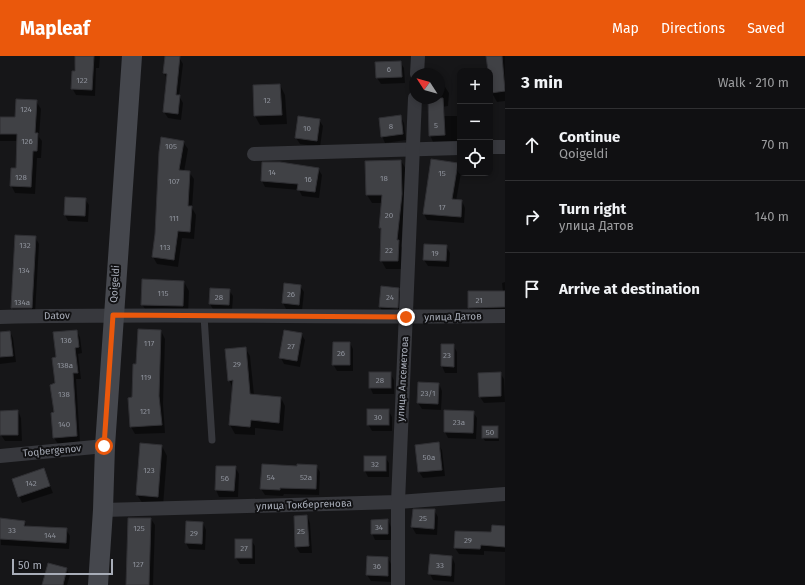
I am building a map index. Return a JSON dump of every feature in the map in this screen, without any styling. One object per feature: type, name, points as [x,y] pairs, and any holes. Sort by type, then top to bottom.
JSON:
[{"type":"street","name":"Qoigeldi","points":[[98,585],[103,510],[104,446],[132,56]]},
{"type":"street","points":[[417,68],[418,56]]},
{"type":"street","name":"улица Апсеметова","points":[[398,585],[398,502],[415,104]]},
{"type":"street","points":[[493,147],[505,147]]},
{"type":"street","points":[[254,154],[457,148]]},
{"type":"street","name":"улица Датов","points":[[113,315],[406,317],[505,316]]},
{"type":"street","name":"Datov","points":[[0,317],[113,315]]},
{"type":"street","name":"Toqbergenov","points":[[0,456],[104,446]]},
{"type":"street","name":"улица Токбергенова","points":[[103,510],[398,502],[505,494]]},
{"type":"lane","points":[[204,316],[212,440]]},
{"type":"building","points":[[75,56],[94,56],[92,90],[71,89],[72,71],[75,71]]},
{"type":"building","points":[[165,56],[180,56],[176,95],[180,95],[178,114],[163,112],[167,74],[163,73]]},
{"type":"building","points":[[486,56],[502,56],[505,91],[493,93],[493,68],[488,68]]},
{"type":"building","points":[[401,61],[402,77],[376,78],[375,62]]},
{"type":"building","points":[[280,84],[282,115],[254,116],[253,85]]},
{"type":"building","points":[[16,99],[37,100],[35,133],[38,133],[37,151],[33,151],[31,187],[10,186],[11,168],[16,168],[17,134],[0,134],[0,117],[15,117]]},
{"type":"building","points":[[428,104],[443,104],[445,135],[429,136]]},
{"type":"building","points":[[401,115],[403,134],[381,137],[379,118]]},
{"type":"building","points":[[298,116],[320,119],[317,141],[295,138]]},
{"type":"building","points":[[161,137],[184,141],[179,170],[190,171],[188,206],[192,206],[190,232],[178,231],[174,260],[152,257],[155,234]]},
{"type":"building","points":[[431,159],[457,163],[452,199],[462,200],[461,217],[423,214]]},
{"type":"building","points":[[401,160],[402,194],[397,240],[399,240],[398,261],[380,261],[381,228],[379,228],[382,195],[366,195],[365,161]]},
{"type":"building","points":[[262,162],[280,162],[319,168],[315,192],[297,190],[298,184],[261,181]]},
{"type":"building","points":[[65,197],[86,198],[85,216],[64,215]]},
{"type":"building","points":[[15,235],[36,236],[32,308],[11,308]]},
{"type":"building","points":[[424,244],[447,245],[446,261],[423,260]]},
{"type":"building","points":[[142,279],[184,281],[183,306],[141,305]]},
{"type":"building","points":[[284,283],[301,285],[299,305],[282,303]]},
{"type":"building","points":[[381,286],[399,288],[398,308],[379,307]]},
{"type":"building","points":[[210,288],[230,289],[229,305],[209,304]]},
{"type":"building","points":[[468,291],[505,291],[505,307],[468,308]]},
{"type":"building","points":[[138,329],[161,330],[159,396],[162,425],[130,427],[128,398],[132,397],[133,364],[136,364]]},
{"type":"building","points":[[77,330],[79,347],[75,348],[78,373],[73,373],[77,436],[53,438],[51,413],[54,412],[50,385],[55,383],[52,358],[56,357],[53,332]]},
{"type":"building","points":[[284,330],[302,333],[297,361],[279,358]]},
{"type":"building","points":[[10,331],[13,356],[0,357],[0,332]]},
{"type":"building","points":[[333,342],[350,342],[350,365],[332,365]]},
{"type":"building","points":[[441,344],[454,344],[454,367],[441,366]]},
{"type":"building","points":[[246,347],[250,394],[281,397],[279,423],[251,420],[250,427],[229,425],[233,380],[228,381],[225,349]]},
{"type":"building","points":[[369,372],[391,372],[391,388],[369,388]]},
{"type":"building","points":[[501,372],[501,396],[479,397],[478,373]]},
{"type":"building","points":[[418,382],[439,383],[438,404],[417,403]]},
{"type":"building","points":[[367,409],[389,409],[389,425],[367,425]]},
{"type":"building","points":[[18,410],[18,435],[0,435],[0,411]]},
{"type":"building","points":[[444,410],[474,411],[473,433],[444,432]]},
{"type":"building","points":[[482,426],[498,426],[498,438],[482,438]]},
{"type":"building","points":[[439,442],[442,470],[418,472],[415,445]]},
{"type":"building","points":[[140,443],[162,445],[158,497],[136,495]]},
{"type":"building","points":[[364,456],[386,456],[386,471],[364,471]]},
{"type":"building","points":[[262,464],[297,466],[297,464],[317,465],[316,489],[260,489]]},
{"type":"building","points":[[216,466],[236,466],[234,491],[215,490]]},
{"type":"building","points":[[44,468],[50,486],[18,497],[12,479]]},
{"type":"building","points":[[413,509],[435,509],[434,529],[411,527]]},
{"type":"building","points":[[307,515],[309,546],[295,547],[294,516]]},
{"type":"building","points":[[0,518],[25,521],[24,526],[67,528],[66,543],[0,539]]},
{"type":"building","points":[[128,518],[151,518],[149,585],[126,585]]},
{"type":"building","points":[[388,519],[388,534],[371,534],[371,520]]},
{"type":"building","points":[[186,521],[203,522],[202,544],[185,543]]},
{"type":"building","points":[[492,525],[505,526],[505,547],[481,545],[480,549],[454,548],[455,531],[491,532]]},
{"type":"building","points":[[235,539],[252,539],[252,558],[235,558]]},
{"type":"building","points":[[430,554],[452,556],[451,576],[428,574]]},
{"type":"building","points":[[367,556],[388,557],[388,576],[366,575]]},
{"type":"building","points":[[48,563],[67,568],[63,585],[42,585]]},
{"type":"route","points":[[104,446],[113,315],[406,317]]}]
